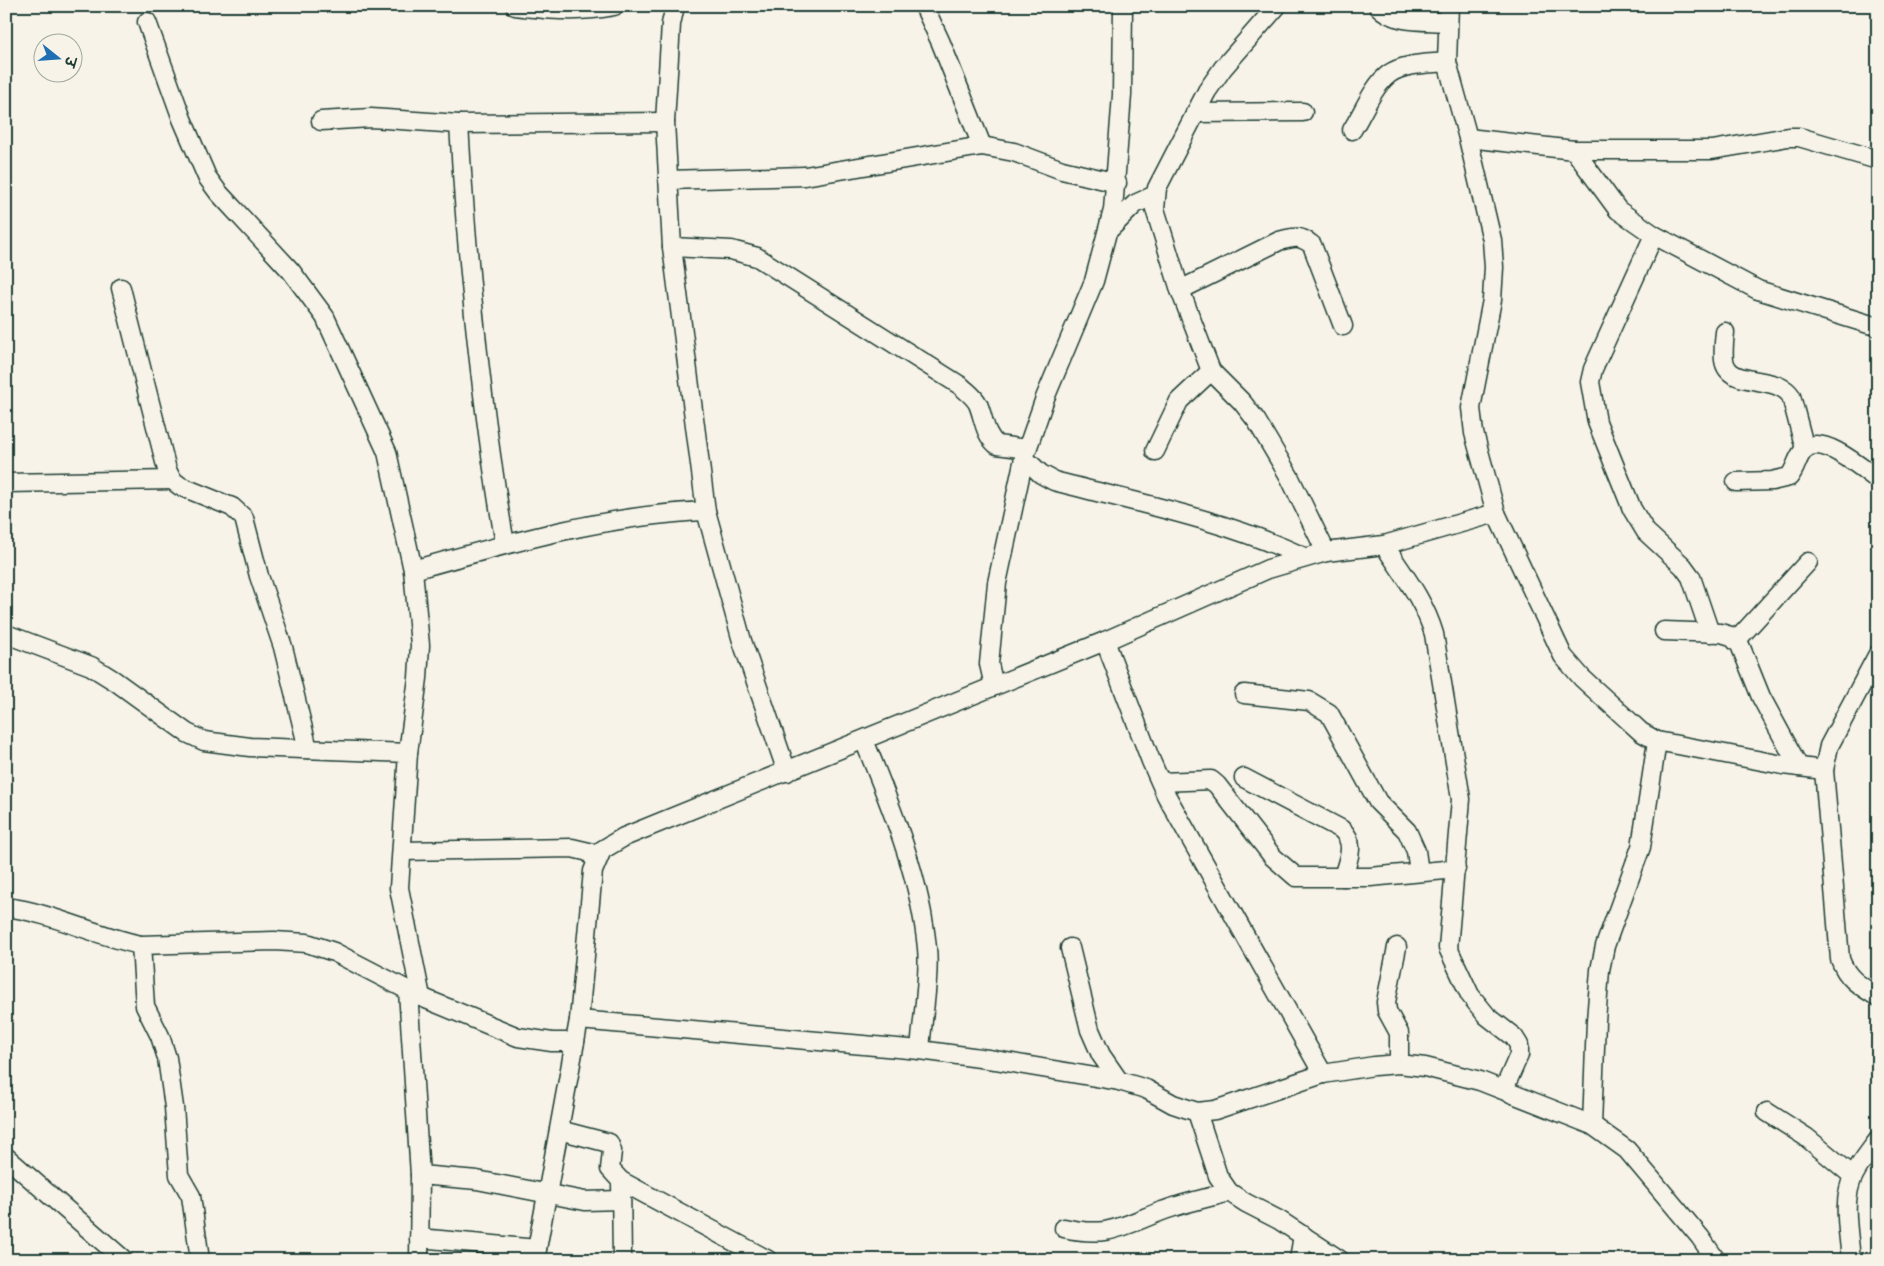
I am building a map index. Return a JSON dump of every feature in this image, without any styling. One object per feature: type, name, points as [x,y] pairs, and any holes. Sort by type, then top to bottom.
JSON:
[{"type":"street","points":[[515,6],[570,12],[589,12],[614,6]]},
{"type":"street","points":[[675,6],[665,122],[672,247],[706,511],[742,641],[787,772]]},
{"type":"street","points":[[924,6],[941,43],[982,146]]},
{"type":"street","points":[[994,686],[989,664],[997,583],[1025,454],[1044,398],[1094,281],[1108,232],[1117,183],[1124,50],[1123,6]]},
{"type":"street","points":[[1277,6],[1223,68],[1195,113],[1155,195],[1155,209],[1180,290],[1211,371],[1256,420],[1289,476],[1326,552]]},
{"type":"street","points":[[1378,6],[1385,14],[1394,18],[1448,14],[1447,62],[1468,138],[1492,240],[1494,267],[1492,300],[1471,408],[1474,433],[1496,513],[1564,656],[1582,678],[1641,732],[1657,741],[1824,770]]},
{"type":"street","points":[[147,22],[182,119],[207,177],[218,192],[291,271],[325,317],[336,336],[387,452],[413,570],[420,660],[408,753],[399,888],[415,994],[420,1175],[419,1260]]},
{"type":"street","points":[[1352,130],[1380,84],[1390,74],[1404,68],[1447,62]]},
{"type":"street","points":[[1195,113],[1303,112]]},
{"type":"street","points":[[321,121],[371,118],[459,124],[665,122]]},
{"type":"street","points":[[459,124],[466,249],[492,466],[506,544]]},
{"type":"street","points":[[1468,138],[1574,150],[1712,150],[1788,137],[1799,137],[1878,160]]},
{"type":"street","points":[[668,180],[805,176],[982,146],[1014,152],[1055,168],[1117,183]]},
{"type":"street","points":[[1574,150],[1618,210],[1654,235],[1758,290],[1878,327]]},
{"type":"street","points":[[1108,232],[1134,204],[1155,195]]},
{"type":"street","points":[[1654,235],[1593,369],[1590,382],[1591,396],[1597,422],[1638,522],[1683,566],[1690,577],[1710,633]]},
{"type":"street","points":[[1180,290],[1279,241],[1303,237],[1312,245],[1342,326]]},
{"type":"street","points":[[672,247],[731,250],[756,257],[961,386],[972,395],[978,405],[986,431],[997,445],[1025,454],[1041,474],[1054,481],[1264,538],[1304,557]]},
{"type":"street","points":[[121,288],[167,470],[172,480],[180,486],[232,507],[244,518],[259,576],[283,647],[308,749]]},
{"type":"street","points":[[1724,332],[1724,360],[1728,370],[1735,376],[1778,385],[1787,390],[1791,396],[1805,449]]},
{"type":"street","points":[[1155,451],[1179,401],[1211,371]]},
{"type":"street","points":[[1736,482],[1772,481],[1789,477],[1805,449],[1814,445],[1826,446],[1839,452],[1878,480]]},
{"type":"street","points":[[6,484],[172,480]]},
{"type":"street","points":[[413,570],[506,544],[634,516],[706,511]]},
{"type":"street","points":[[419,1238],[536,1254],[579,1020],[591,884],[596,861],[602,850],[612,843],[1105,641],[1268,569],[1326,552],[1384,545],[1496,513]]},
{"type":"street","points":[[1384,545],[1419,597],[1428,615],[1434,634],[1461,799],[1448,948],[1470,995],[1487,1016],[1514,1037],[1518,1045],[1519,1055],[1504,1089]]},
{"type":"street","points":[[1736,641],[1808,562]]},
{"type":"street","points":[[1664,631],[1731,636],[1740,645],[1761,697],[1799,767]]},
{"type":"street","points":[[6,634],[91,666],[195,738],[250,747],[408,753]]},
{"type":"street","points":[[1105,641],[1160,782],[1323,1074]]},
{"type":"street","points":[[1878,654],[1829,746],[1824,770],[1840,958],[1844,971],[1853,981],[1878,997]]},
{"type":"street","points":[[1244,694],[1310,701],[1329,714],[1378,802],[1407,831],[1416,851],[1419,872]]},
{"type":"street","points":[[864,740],[901,832],[922,912],[927,950],[920,1050]]},
{"type":"street","points":[[1592,1125],[1600,970],[1605,946],[1641,847],[1657,741]]},
{"type":"street","points":[[1244,778],[1341,829],[1348,836],[1351,844],[1343,877]]},
{"type":"street","points":[[1160,782],[1211,780],[1217,785],[1273,857],[1290,874],[1296,876],[1343,877],[1456,869]]},
{"type":"street","points":[[402,851],[572,848],[589,852],[596,861]]},
{"type":"street","points":[[6,907],[38,914],[142,946],[274,941],[307,943],[334,952],[415,994],[518,1037],[552,1042],[575,1042]]},
{"type":"street","points":[[142,946],[145,1006],[160,1036],[167,1058],[174,1107],[179,1175],[191,1196],[200,1260]]},
{"type":"street","points":[[1397,947],[1386,1002],[1388,1011],[1399,1033],[1398,1064]]},
{"type":"street","points":[[1070,948],[1090,1030],[1101,1054],[1118,1081]]},
{"type":"street","points":[[579,1020],[920,1050],[1118,1081],[1146,1089],[1174,1104],[1197,1112],[1215,1110],[1323,1074],[1398,1064],[1425,1067],[1504,1089],[1592,1125],[1627,1150],[1700,1237],[1716,1260]]},
{"type":"street","points":[[1197,1112],[1218,1176],[1229,1192],[1303,1235],[1340,1260]]},
{"type":"street","points":[[1768,1112],[1798,1131],[1853,1176]]},
{"type":"street","points":[[559,1130],[609,1143],[612,1151],[610,1169],[621,1181],[768,1260]]},
{"type":"street","points":[[1851,1260],[1847,1212],[1848,1192],[1853,1176],[1878,1140]]},
{"type":"street","points":[[6,1157],[124,1260]]},
{"type":"street","points":[[420,1175],[477,1180],[585,1201],[621,1200]]},
{"type":"street","points":[[621,1181],[622,1260]]},
{"type":"street","points":[[1064,1228],[1086,1233],[1104,1232],[1122,1228],[1162,1211],[1229,1192]]},
{"type":"street","points":[[1299,1260],[1303,1235]]}]
